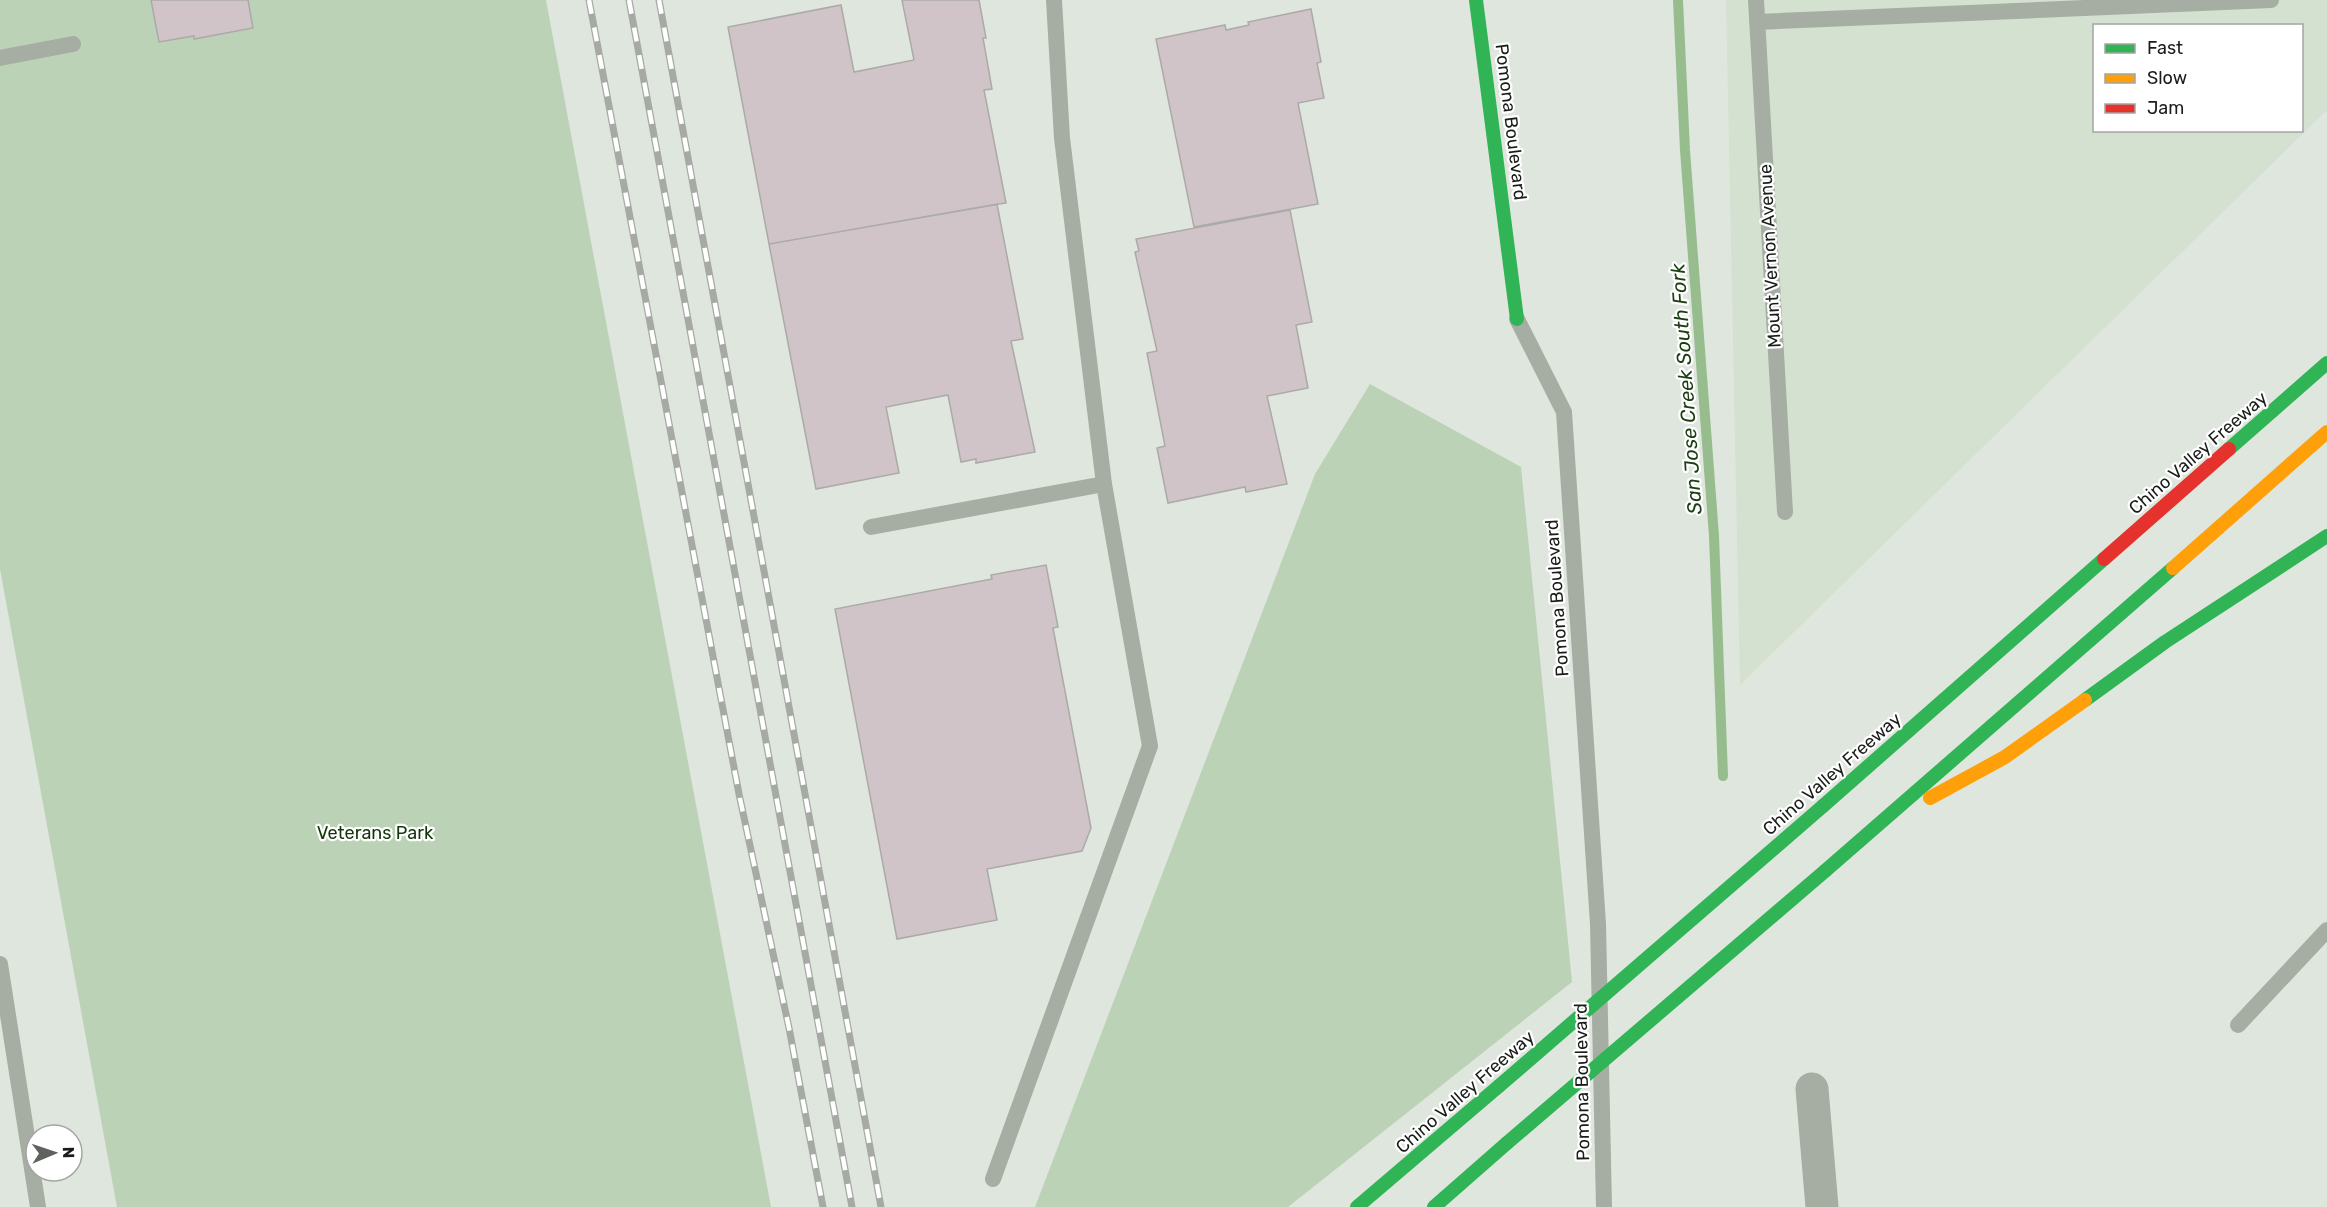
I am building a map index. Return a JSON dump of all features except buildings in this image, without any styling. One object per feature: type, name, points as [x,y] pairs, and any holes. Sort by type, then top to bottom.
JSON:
[{"type":"main road","name":"Pomona Boulevard","points":[[1476,0],[1517,319]]},
{"type":"main road","points":[[2253,429],[2327,348]]},
{"type":"main road","name":"Chino Valley Freeway","points":[[1357,1207],[1823,806],[2327,363]]},
{"type":"main road","points":[[1434,1207],[1881,824],[2327,432]]},
{"type":"main road","points":[[1881,824],[2005,757],[2165,642],[2327,536]]},
{"type":"street","points":[[1812,1089],[1822,1207]]},
{"type":"lane","points":[[993,1179],[1150,746],[1104,484],[1062,138],[1054,0]]},
{"type":"lane","name":"Mount Vernon Avenue","points":[[1756,0],[1785,512]]},
{"type":"lane","points":[[1757,22],[2271,0]]},
{"type":"lane","points":[[0,58],[73,44]]},
{"type":"lane","name":"Pomona Boulevard","points":[[1517,319],[1564,412],[1599,924],[1604,1207]]},
{"type":"lane","points":[[871,527],[1104,484]]},
{"type":"lane","points":[[2238,1025],[2327,930]]},
{"type":"lane","points":[[0,964],[38,1207]]},
{"type":"shaded area","points":[[1726,0],[2327,0],[2327,110],[1740,685]]},
{"type":"green space","name":"Veterans Park","points":[[0,0],[546,0],[771,1207],[117,1207],[0,569]]},
{"type":"green space","points":[[1370,384],[1521,467],[1572,982],[1288,1207],[1035,1207],[1315,474]]},
{"type":"waterway","name":"San Jose Creek South Fork","points":[[1678,0],[1685,150],[1714,536],[1723,776]]},
{"type":"railway","points":[[589,0],[739,794],[789,1028],[823,1207]]},
{"type":"railway","points":[[629,0],[852,1207]]},
{"type":"railway","points":[[659,0],[881,1207]]},
{"type":"traffic: fast","points":[[1476,0],[1517,319]]},
{"type":"traffic: fast","points":[[2229,449],[2327,363]]},
{"type":"traffic: fast","points":[[2085,700],[2165,642],[2327,536]]},
{"type":"traffic: fast","points":[[1823,806],[2104,559]]},
{"type":"traffic: fast","points":[[1825,871],[2173,568]]},
{"type":"traffic: fast","points":[[1499,1086],[1823,806]]},
{"type":"traffic: fast","points":[[1507,1143],[1825,871]]},
{"type":"traffic: fast","points":[[1357,1207],[1499,1086]]},
{"type":"traffic: fast","points":[[1434,1207],[1507,1143]]},
{"type":"traffic: slow","points":[[2173,568],[2327,432]]},
{"type":"traffic: slow","points":[[1930,798],[2005,757],[2085,700]]},
{"type":"traffic: jam","points":[[2104,559],[2229,449]]}]
